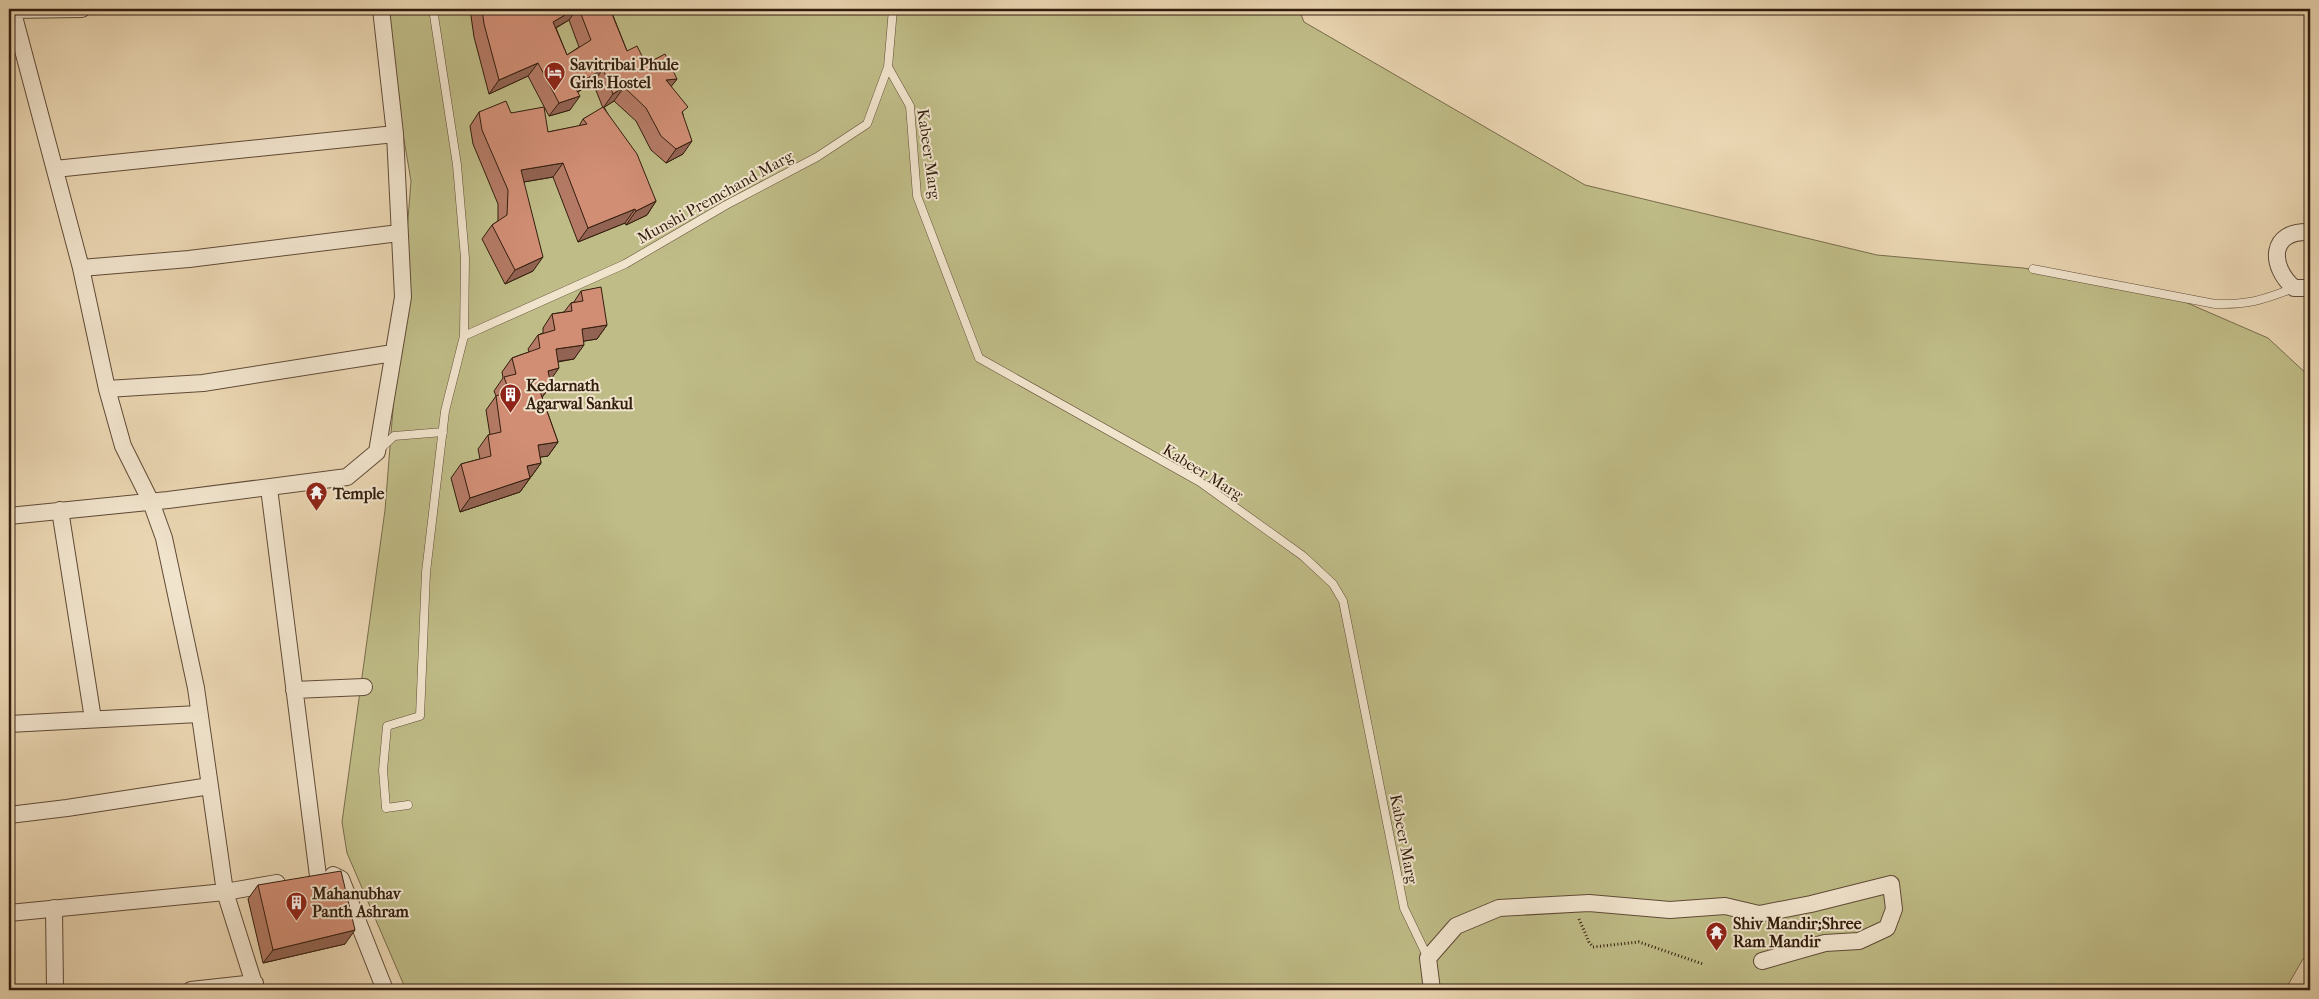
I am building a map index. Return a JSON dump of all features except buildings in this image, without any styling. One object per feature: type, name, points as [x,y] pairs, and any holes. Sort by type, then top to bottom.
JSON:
[{"type":"street","points":[[82,9],[11,10],[82,268],[107,389],[122,446],[150,502],[164,538],[196,688],[198,714],[225,892],[255,987],[191,990]]},
{"type":"street","points":[[9,516],[150,502],[347,477],[377,452],[403,297],[395,134],[381,9]]},
{"type":"street","points":[[55,169],[395,134]]},
{"type":"street","points":[[2302,288],[2284,280],[2279,269],[2276,253],[2284,238],[2294,233],[2310,232]]},
{"type":"street","points":[[82,268],[190,259],[399,233]]},
{"type":"street","points":[[107,389],[203,382],[393,354]]},
{"type":"street","points":[[269,488],[318,876]]},
{"type":"street","points":[[60,510],[93,719]]},
{"type":"street","points":[[294,690],[364,687]]},
{"type":"street","points":[[9,724],[198,714]]},
{"type":"street","points":[[9,815],[210,786]]},
{"type":"street","points":[[9,913],[225,892],[330,874],[341,879],[385,990]]},
{"type":"street","points":[[1432,990],[1428,958],[1456,926],[1499,908],[1573,904],[1670,910],[1725,906],[1759,914],[1811,904],[1891,884],[1894,910],[1887,928],[1859,941],[1825,943],[1762,961]]},
{"type":"street","points":[[54,908],[55,990]]},
{"type":"lane","points":[[408,805],[386,808],[383,770],[387,726],[420,716],[426,572],[445,411],[464,336],[465,258],[457,165],[433,9]]},
{"type":"lane","name":"Munshi Premchand Marg","points":[[464,336],[625,264],[726,205],[817,157],[867,124],[888,68],[893,9]]},
{"type":"lane","name":"Kabeer Marg","points":[[888,68],[910,106],[918,196],[979,358],[1200,482],[1303,556],[1333,584],[1343,601],[1404,908],[1428,958]]},
{"type":"lane","points":[[2033,269],[2215,304],[2239,305],[2260,302],[2302,288]]},
{"type":"lane","points":[[377,452],[394,436],[443,432]]},
{"type":"path","points":[[1573,904],[1589,942],[1593,947],[1639,942],[1703,964]]},
{"type":"shaded area","points":[[382,9],[1299,9],[1304,22],[1585,185],[1877,255],[2023,268],[2155,289],[2268,338],[2310,377],[2310,951],[2303,959],[2285,990],[406,990],[347,853],[342,822],[385,510],[411,181]]},
{"type":"place","name":"Savitribai Phule Girls Hostel","points":[[554,92]]},
{"type":"place","name":"Kedarnath Agarwal Sankul","points":[[510,413]]},
{"type":"place","name":"Temple","points":[[317,512]]},
{"type":"place","name":"Mahanubhav Panth Ashram","points":[[296,921]]},
{"type":"place","name":"Shiv Mandir;Shree Ram Mandir","points":[[1717,951]]}]
